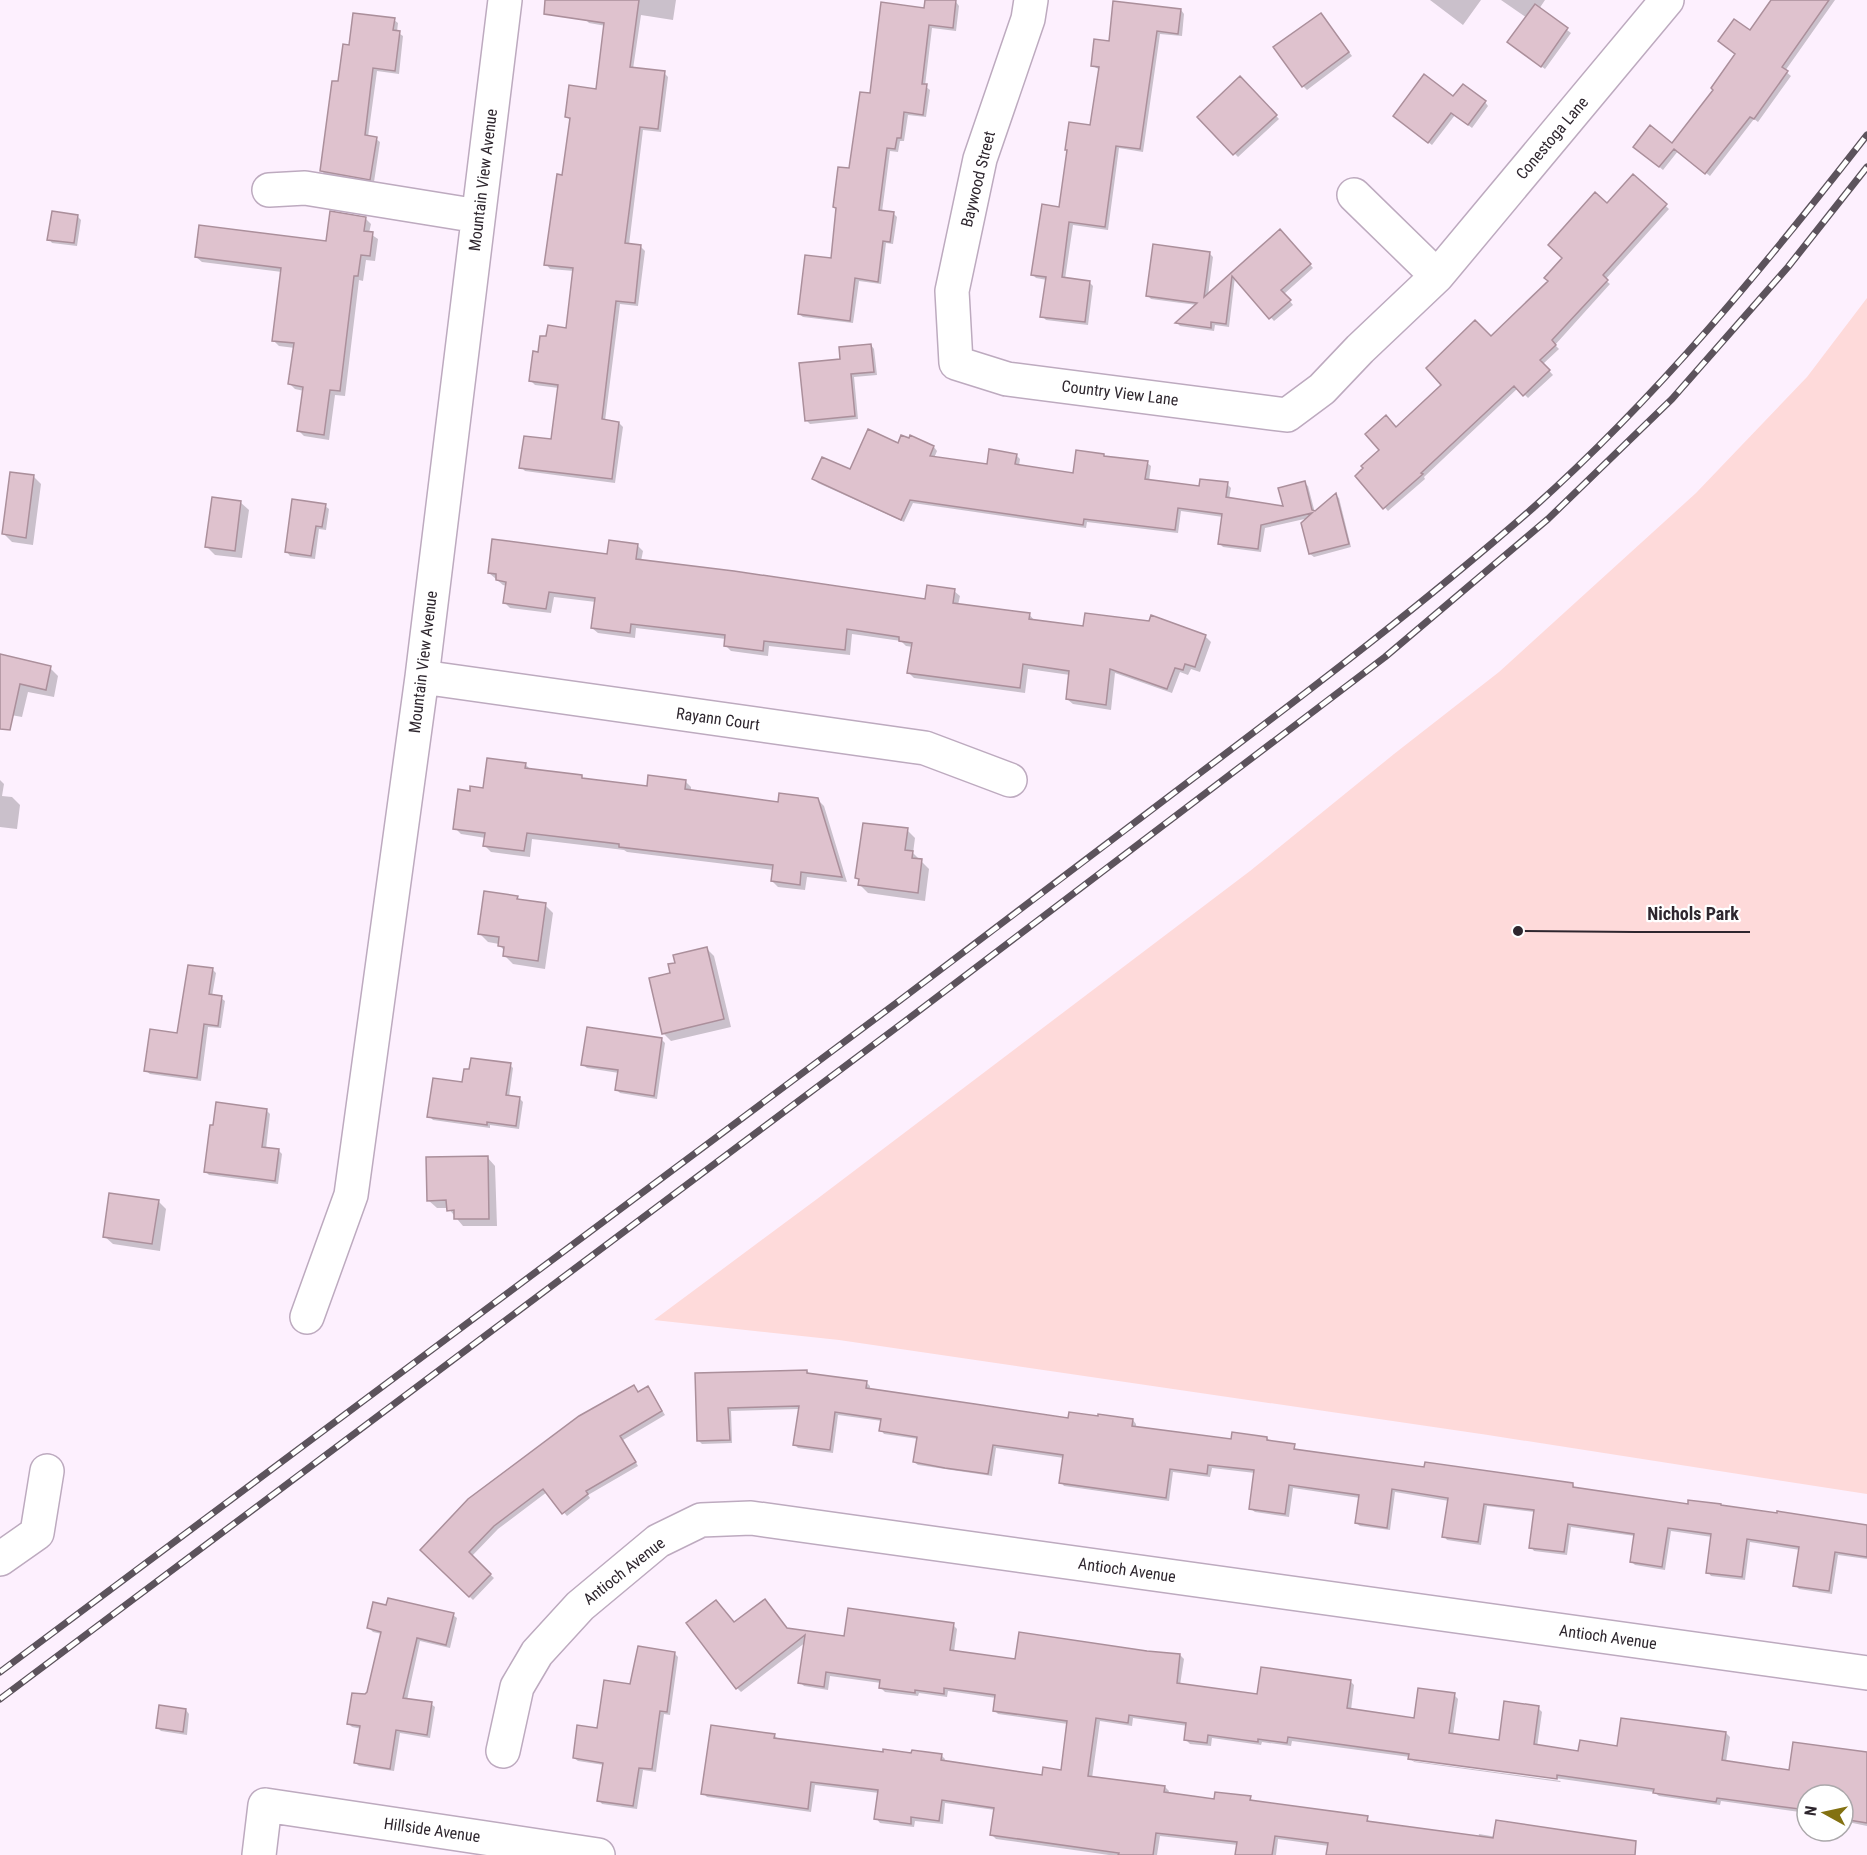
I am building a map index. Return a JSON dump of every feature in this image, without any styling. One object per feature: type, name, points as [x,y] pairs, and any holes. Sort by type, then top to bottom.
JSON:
[{"type":"street","name":"Mountain View Avenue","points":[[307,1317],[351,1195],[422,677],[506,0]]},
{"type":"street","name":"Baywood Street","points":[[956,363],[952,291],[980,159],[1028,19],[1031,0]]},
{"type":"street","name":"Conestoga Lane","points":[[1287,415],[1322,389],[1360,349],[1437,276],[1663,1]]},
{"type":"street","points":[[269,189],[305,188],[478,216]]},
{"type":"street","points":[[1354,195],[1437,276]]},
{"type":"street","name":"Country View Lane","points":[[956,363],[1007,379],[1287,415]]},
{"type":"street","name":"Rayann Court","points":[[422,677],[925,748],[1010,780]]},
{"type":"street","points":[[0,1559],[37,1533],[47,1471]]},
{"type":"street","name":"Antioch Avenue","points":[[503,1750],[517,1687],[537,1653],[580,1605],[658,1541],[700,1520],[751,1518],[1867,1673]]},
{"type":"street","name":"Hillside Avenue","points":[[259,1855],[265,1806],[598,1855]]},
{"type":"shaded area","points":[[1867,298],[1867,1494],[1488,1435],[839,1340],[654,1320],[1250,871],[1499,672],[1696,493],[1807,377]]},
{"type":"building","points":[[545,0],[639,0],[630,67],[665,71],[658,129],[640,127],[625,243],[641,245],[635,303],[616,301],[602,419],[619,422],[612,479],[519,468],[524,436],[551,439],[558,385],[529,381],[533,351],[538,352],[540,336],[546,336],[548,325],[566,328],[573,268],[544,265],[557,174],[562,175],[570,118],[565,117],[569,85],[596,89],[604,23],[544,14]]},
{"type":"building","points":[[925,0],[956,0],[953,28],[929,25],[922,84],[927,84],[923,115],[904,112],[901,138],[897,138],[895,149],[887,148],[879,210],[894,212],[890,242],[883,241],[878,282],[855,278],[850,321],[798,314],[805,255],[831,258],[836,208],[833,207],[838,167],[849,168],[860,92],[870,93],[881,2],[924,8]]},
{"type":"building","points":[[1771,0],[1829,0],[1782,67],[1788,71],[1754,119],[1750,117],[1705,174],[1674,149],[1659,167],[1633,147],[1650,125],[1672,143],[1713,90],[1711,88],[1735,54],[1718,41],[1734,19],[1750,30]]},
{"type":"building","points":[[1113,1],[1181,9],[1178,34],[1157,31],[1140,149],[1116,146],[1105,227],[1069,222],[1062,277],[1090,281],[1085,322],[1040,317],[1046,277],[1031,275],[1042,204],[1059,207],[1069,122],[1090,125],[1099,67],[1091,66],[1094,39],[1109,41]]},
{"type":"building","points":[[1535,4],[1568,28],[1541,67],[1507,42]]},
{"type":"building","points":[[353,13],[395,18],[393,30],[400,31],[395,71],[373,68],[365,135],[377,137],[370,180],[320,171],[332,81],[338,81],[343,44],[349,45]]},
{"type":"building","points":[[1321,13],[1349,52],[1302,87],[1273,47]]},
{"type":"building","points":[[1424,74],[1453,96],[1463,84],[1486,101],[1468,125],[1451,113],[1428,143],[1393,116]]},
{"type":"building","points":[[1240,76],[1277,115],[1233,155],[1197,117]]},
{"type":"building","points":[[1633,174],[1667,204],[1603,275],[1608,280],[1552,340],[1556,345],[1540,360],[1550,370],[1523,396],[1514,386],[1421,473],[1423,474],[1383,509],[1355,476],[1363,468],[1361,466],[1379,450],[1365,434],[1386,415],[1396,427],[1441,385],[1426,368],[1475,320],[1491,336],[1548,281],[1544,278],[1562,258],[1548,245],[1595,192],[1607,203]]},
{"type":"building","points":[[52,211],[78,215],[74,243],[47,240]]},
{"type":"building","points":[[330,211],[366,217],[364,231],[373,232],[370,256],[361,255],[358,276],[354,276],[340,391],[330,390],[324,435],[297,431],[303,387],[288,384],[294,343],[272,341],[281,268],[195,257],[199,225],[326,241]]},
{"type":"building","points":[[1280,229],[1311,264],[1281,290],[1291,300],[1269,319],[1232,276],[1226,324],[1211,322],[1211,328],[1175,323],[1197,303],[1146,296],[1153,244],[1210,252],[1204,297]]},
{"type":"building","points":[[871,344],[874,372],[851,374],[855,416],[805,421],[799,363],[840,359],[839,347]]},
{"type":"building","points":[[868,429],[898,443],[901,435],[909,438],[910,435],[934,446],[930,456],[987,464],[989,449],[1017,454],[1015,464],[1073,473],[1076,450],[1148,461],[1145,479],[1199,486],[1200,479],[1228,482],[1226,497],[1283,506],[1278,488],[1305,481],[1312,510],[1315,511],[1336,493],[1349,544],[1309,554],[1301,523],[1312,513],[1261,525],[1258,549],[1218,544],[1222,514],[1178,508],[1175,530],[1084,519],[1083,525],[910,500],[901,520],[812,479],[822,457],[850,469]]},
{"type":"building","points":[[10,472],[34,475],[26,538],[2,534]]},
{"type":"building","points":[[212,497],[241,501],[235,551],[205,547]]},
{"type":"building","points":[[292,499],[326,504],[322,527],[316,526],[311,556],[285,552]]},
{"type":"building","points":[[492,539],[607,554],[609,540],[638,544],[636,559],[925,599],[927,585],[955,589],[953,603],[1030,613],[1029,619],[1083,626],[1085,613],[1149,621],[1151,615],[1206,635],[1195,667],[1185,664],[1183,670],[1175,668],[1167,689],[1110,669],[1106,705],[1066,699],[1069,671],[1023,664],[1020,688],[907,673],[912,643],[899,641],[899,637],[847,629],[845,650],[764,641],[763,651],[724,646],[725,635],[631,624],[630,633],[591,628],[595,598],[549,592],[546,609],[503,603],[506,582],[496,580],[496,574],[488,573]]},
{"type":"building","points":[[0,654],[51,666],[46,690],[20,684],[10,730],[0,729]]},
{"type":"building","points":[[487,758],[526,763],[525,768],[582,775],[582,778],[647,786],[648,775],[686,780],[685,789],[778,802],[779,793],[818,798],[842,877],[801,872],[800,885],[771,881],[773,865],[619,847],[619,844],[527,833],[524,851],[483,846],[485,833],[453,829],[458,789],[470,791],[470,786],[483,788]]},
{"type":"building","points":[[863,823],[908,828],[905,850],[913,851],[912,858],[922,859],[918,893],[858,885],[859,879],[855,878]]},
{"type":"building","points":[[484,891],[546,903],[538,961],[503,956],[504,947],[498,946],[499,937],[478,934]]},
{"type":"building","points":[[707,947],[724,1019],[662,1034],[649,978],[670,973],[668,964],[675,963],[673,955]]},
{"type":"building","points":[[188,965],[213,968],[209,994],[222,996],[218,1026],[204,1024],[197,1078],[144,1071],[150,1029],[177,1033]]},
{"type":"building","points":[[587,1027],[662,1038],[654,1096],[615,1090],[618,1070],[581,1065]]},
{"type":"building","points":[[471,1058],[511,1063],[506,1095],[520,1097],[516,1126],[487,1122],[487,1125],[427,1117],[433,1078],[462,1082],[464,1069],[469,1069]]},
{"type":"building","points":[[216,1102],[267,1109],[262,1147],[279,1149],[275,1181],[204,1172],[210,1125],[213,1125]]},
{"type":"building","points":[[488,1156],[489,1219],[454,1219],[454,1210],[447,1211],[446,1200],[427,1201],[426,1157]]},
{"type":"building","points":[[109,1193],[159,1200],[152,1244],[103,1237]]},
{"type":"building","points":[[807,1370],[807,1373],[867,1381],[866,1388],[1068,1418],[1069,1412],[1098,1416],[1098,1414],[1133,1419],[1132,1426],[1231,1439],[1232,1432],[1295,1444],[1294,1449],[1424,1467],[1425,1462],[1573,1483],[1573,1487],[1688,1504],[1688,1500],[1867,1525],[1867,1557],[1835,1552],[1829,1591],[1793,1586],[1799,1547],[1747,1539],[1742,1577],[1706,1573],[1711,1534],[1668,1528],[1662,1567],[1630,1562],[1634,1534],[1568,1524],[1564,1552],[1529,1548],[1534,1510],[1484,1504],[1478,1542],[1442,1537],[1448,1498],[1392,1489],[1387,1528],[1355,1523],[1359,1495],[1289,1485],[1285,1514],[1249,1509],[1254,1470],[1208,1465],[1207,1474],[1170,1469],[1166,1498],[1059,1483],[1063,1455],[993,1445],[988,1474],[945,1468],[913,1462],[917,1437],[879,1431],[881,1419],[835,1412],[830,1450],[793,1445],[799,1406],[728,1408],[730,1440],[697,1441],[695,1373]]},
{"type":"building","points":[[634,1385],[638,1392],[648,1386],[662,1411],[620,1436],[636,1462],[586,1491],[588,1494],[562,1514],[543,1489],[494,1526],[469,1552],[491,1574],[469,1597],[420,1550],[468,1499],[579,1416]]},
{"type":"building","points":[[388,1598],[454,1613],[446,1645],[417,1638],[403,1698],[432,1702],[427,1735],[396,1730],[390,1769],[354,1763],[360,1726],[347,1724],[352,1693],[365,1694],[367,1692],[381,1632],[367,1628],[373,1602],[386,1605]]},
{"type":"building","points":[[765,1599],[787,1628],[844,1636],[848,1608],[954,1623],[950,1650],[1015,1659],[1019,1632],[1180,1654],[1177,1683],[1257,1694],[1261,1667],[1351,1680],[1347,1708],[1414,1718],[1418,1688],[1455,1693],[1449,1733],[1499,1740],[1504,1701],[1539,1706],[1534,1744],[1578,1751],[1580,1740],[1617,1746],[1621,1718],[1726,1732],[1722,1760],[1789,1770],[1793,1742],[1867,1752],[1867,1823],[1855,1821],[1855,1783],[1795,1783],[1795,1808],[1717,1798],[1716,1802],[1653,1793],[1654,1789],[1557,1775],[1557,1779],[1408,1759],[1409,1754],[1288,1737],[1287,1743],[1258,1739],[1258,1742],[1208,1735],[1207,1743],[1184,1740],[1186,1723],[1129,1715],[1128,1723],[1096,1718],[1088,1776],[1165,1786],[1164,1792],[1214,1799],[1215,1792],[1251,1796],[1250,1800],[1368,1816],[1367,1821],[1493,1838],[1496,1820],[1636,1841],[1635,1855],[1326,1855],[1328,1843],[1275,1836],[1272,1855],[1235,1855],[1237,1842],[1156,1833],[1153,1855],[1118,1855],[1119,1853],[990,1835],[994,1808],[942,1800],[939,1821],[911,1817],[911,1824],[874,1819],[878,1790],[811,1782],[808,1809],[701,1794],[711,1725],[775,1734],[774,1738],[883,1752],[883,1749],[942,1754],[941,1760],[1042,1775],[1043,1767],[1061,1770],[1067,1721],[993,1711],[995,1695],[944,1688],[944,1694],[915,1690],[915,1693],[879,1688],[880,1680],[826,1672],[824,1687],[798,1683],[805,1635],[736,1689],[686,1623],[716,1600],[734,1622]]},
{"type":"building","points":[[638,1646],[675,1652],[667,1712],[660,1711],[652,1769],[639,1768],[633,1806],[597,1801],[603,1763],[573,1758],[577,1725],[597,1728],[604,1680],[630,1684]]},
{"type":"building","points":[[159,1705],[186,1709],[183,1732],[156,1728]]},
{"type":"railway","points":[[0,1672],[937,972],[1370,643],[1453,576],[1580,465],[1667,375],[1750,281],[1867,135]]},
{"type":"railway","points":[[0,1699],[908,1019],[1385,657],[1548,519],[1672,399],[1788,267],[1867,167]]},
{"type":"place","name":"Nichols Park","points":[[1518,931]]}]
